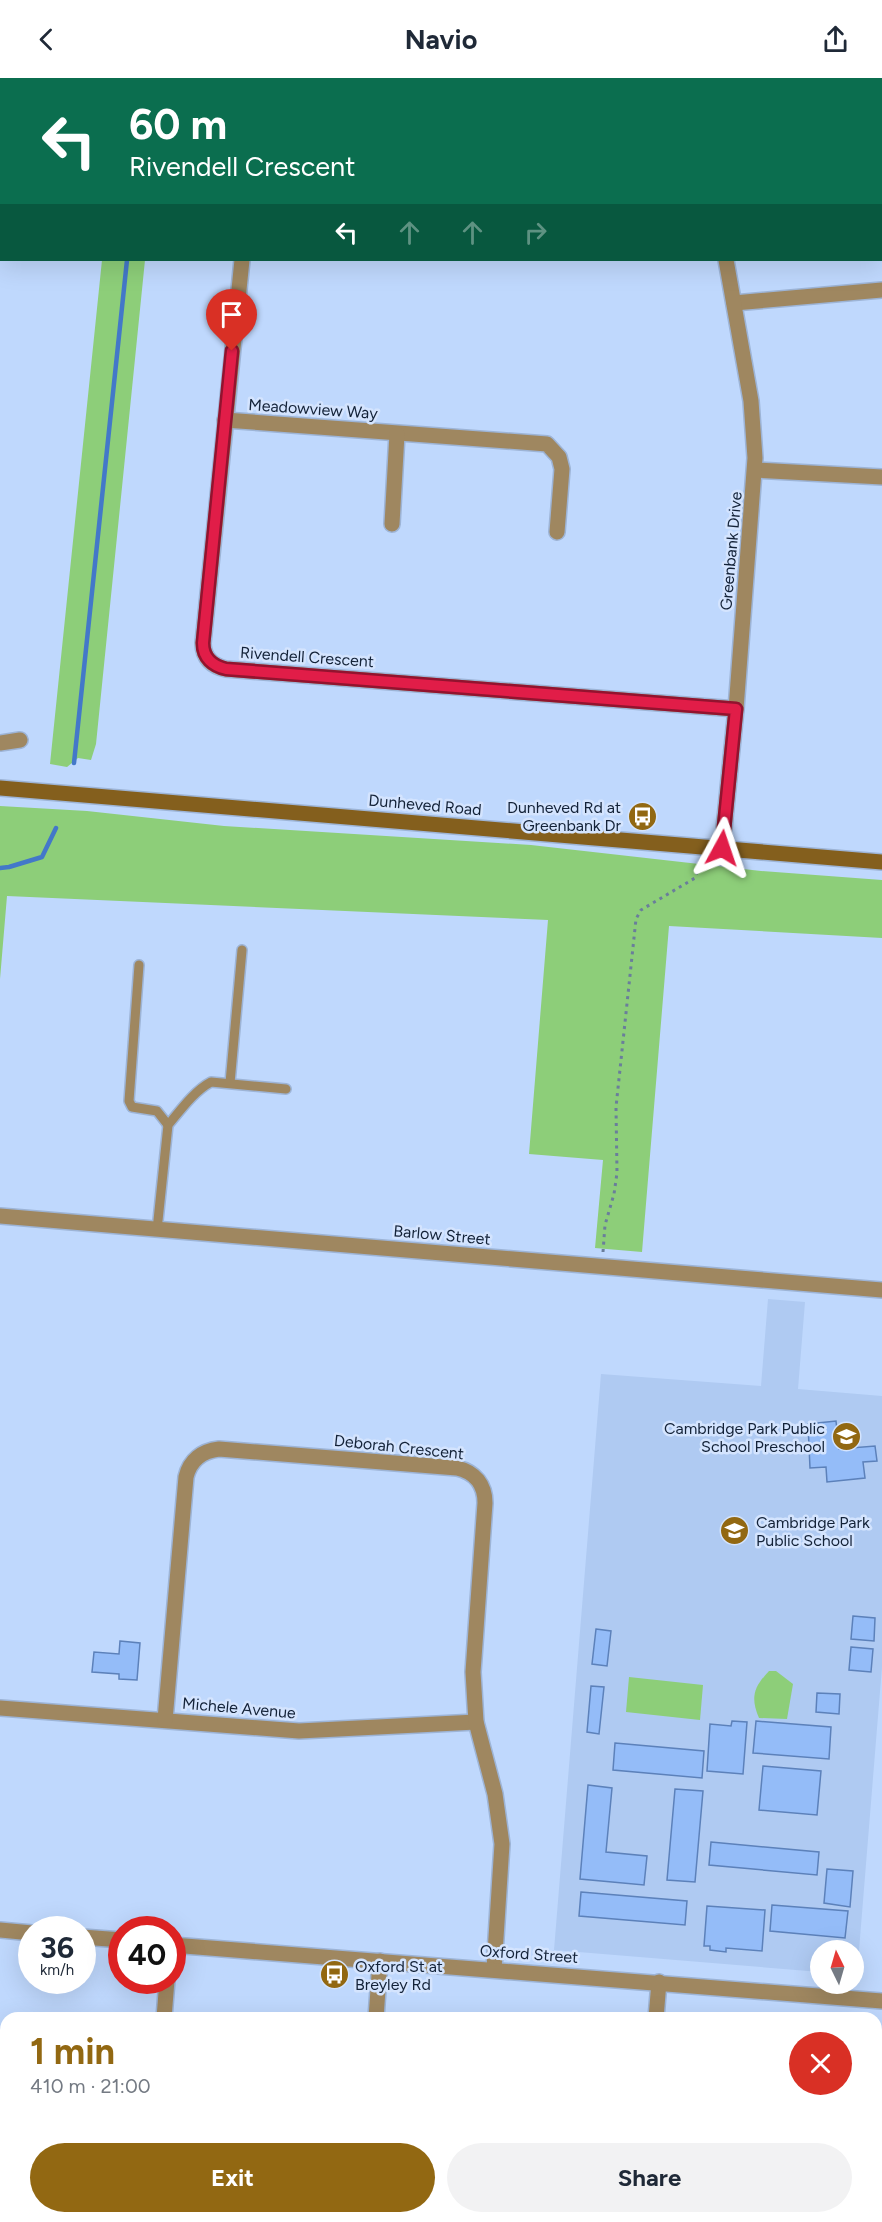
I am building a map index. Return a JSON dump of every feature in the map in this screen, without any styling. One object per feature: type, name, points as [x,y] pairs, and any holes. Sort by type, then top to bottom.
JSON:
[{"type":"main road","name":"Dunheved Road","points":[[0,788],[882,862]]},
{"type":"street","name":"Rivendell Crescent","points":[[242,261],[202,646],[205,655],[216,666],[226,669],[736,709]]},
{"type":"street","name":"Greenbank Drive","points":[[722,848],[736,709],[755,470],[751,401],[726,261]]},
{"type":"street","points":[[734,303],[882,290]]},
{"type":"street","name":"Meadowview Way","points":[[225,420],[547,444],[559,458],[561,469],[557,532]]},
{"type":"street","name":"Meadowview Way","points":[[392,524],[397,434]]},
{"type":"street","points":[[755,470],[882,477]]},
{"type":"street","points":[[0,743],[20,740]]},
{"type":"street","name":"Barlow Street","points":[[0,1216],[882,1290]]},
{"type":"street","name":"Deborah Crescent","points":[[165,1720],[186,1477],[190,1465],[198,1457],[207,1451],[219,1449],[457,1468],[474,1476],[482,1486],[485,1503],[474,1641],[476,1722],[495,1794],[502,1844],[494,1969]]},
{"type":"street","name":"Michele Avenue","points":[[0,1708],[310,1732],[476,1722]]},
{"type":"street","points":[[0,1930],[18,1932]]},
{"type":"street","name":"Oxford Street","points":[[186,1946],[882,2001]]},
{"type":"street","points":[[376,2012],[380,1961]]},
{"type":"street","points":[[656,2012],[659,1982]]},
{"type":"street","points":[[164,2012],[166,1994]]},
{"type":"lane","points":[[230,1083],[242,950]]},
{"type":"lane","points":[[139,965],[129,1101],[132,1107],[157,1112],[168,1125]]},
{"type":"lane","points":[[157,1230],[168,1125],[207,1084],[215,1082],[286,1089]]},
{"type":"path","points":[[602,1266],[605,1225],[617,1173],[616,1107],[636,918],[640,910],[692,880],[699,866]]},
{"type":"shaded area","name":"Cambridge Park Public School","points":[[768,1299],[805,1302],[798,1389],[882,1396],[882,1667],[860,1940],[810,1940],[810,1971],[554,1950],[601,1374],[761,1386]]},
{"type":"green space","points":[[102,261],[145,261],[96,744],[91,760],[78,758],[67,767],[50,764]]},
{"type":"green space","points":[[0,806],[87,811],[224,826],[531,845],[761,871],[882,880],[882,938],[669,926],[642,1252],[595,1248],[603,1160],[529,1154],[548,920],[7,896],[0,979]]},
{"type":"green space","points":[[769,1671],[776,1671],[793,1684],[787,1719],[759,1718],[755,1693]]},
{"type":"green space","points":[[629,1677],[703,1685],[700,1720],[626,1712]]},
{"type":"building","points":[[836,1421],[839,1449],[875,1446],[877,1461],[863,1462],[865,1478],[827,1482],[826,1467],[810,1468],[808,1424]]},
{"type":"building","points":[[853,1616],[875,1618],[874,1641],[851,1639]]},
{"type":"building","points":[[596,1629],[611,1631],[607,1666],[592,1664]]},
{"type":"building","points":[[120,1641],[140,1643],[137,1680],[119,1679],[119,1674],[92,1672],[94,1652],[119,1654]]},
{"type":"building","points":[[851,1647],[873,1649],[871,1672],[849,1670]]},
{"type":"building","points":[[591,1686],[604,1687],[599,1734],[587,1732]]},
{"type":"building","points":[[817,1693],[840,1694],[839,1714],[816,1712]]},
{"type":"building","points":[[732,1721],[747,1722],[743,1774],[707,1771],[710,1724],[731,1726]]},
{"type":"building","points":[[756,1721],[831,1727],[829,1759],[753,1753]]},
{"type":"building","points":[[615,1743],[704,1751],[702,1778],[613,1770]]},
{"type":"building","points":[[763,1766],[821,1771],[817,1815],[759,1810]]},
{"type":"building","points":[[588,1785],[612,1788],[606,1852],[647,1856],[644,1885],[580,1879]]},
{"type":"building","points":[[675,1789],[703,1791],[695,1882],[667,1880]]},
{"type":"building","points":[[711,1842],[819,1852],[817,1875],[709,1865]]},
{"type":"building","points":[[827,1869],[853,1871],[850,1907],[824,1903]]},
{"type":"building","points":[[581,1892],[687,1901],[685,1925],[579,1916]]},
{"type":"building","points":[[772,1905],[848,1911],[845,1938],[770,1931]]},
{"type":"building","points":[[707,1906],[765,1910],[762,1951],[726,1948],[726,1952],[710,1950],[710,1946],[704,1946]]},
{"type":"waterway","points":[[74,763],[127,261]]},
{"type":"waterway","points":[[0,868],[42,857],[56,828]]},
{"type":"place","name":"Dunheved Rd at Greenbank Dr","points":[[642,816]]},
{"type":"place","name":"Cambridge Park Public School Preschool","points":[[846,1437]]},
{"type":"place","name":"Cambridge Park Public School","points":[[735,1531]]},
{"type":"place","name":"Oxford St at Breyley Rd","points":[[334,1975]]},
{"type":"route","points":[[232,351],[203,643],[205,655],[209,661],[226,669],[736,709],[722,848]]}]
